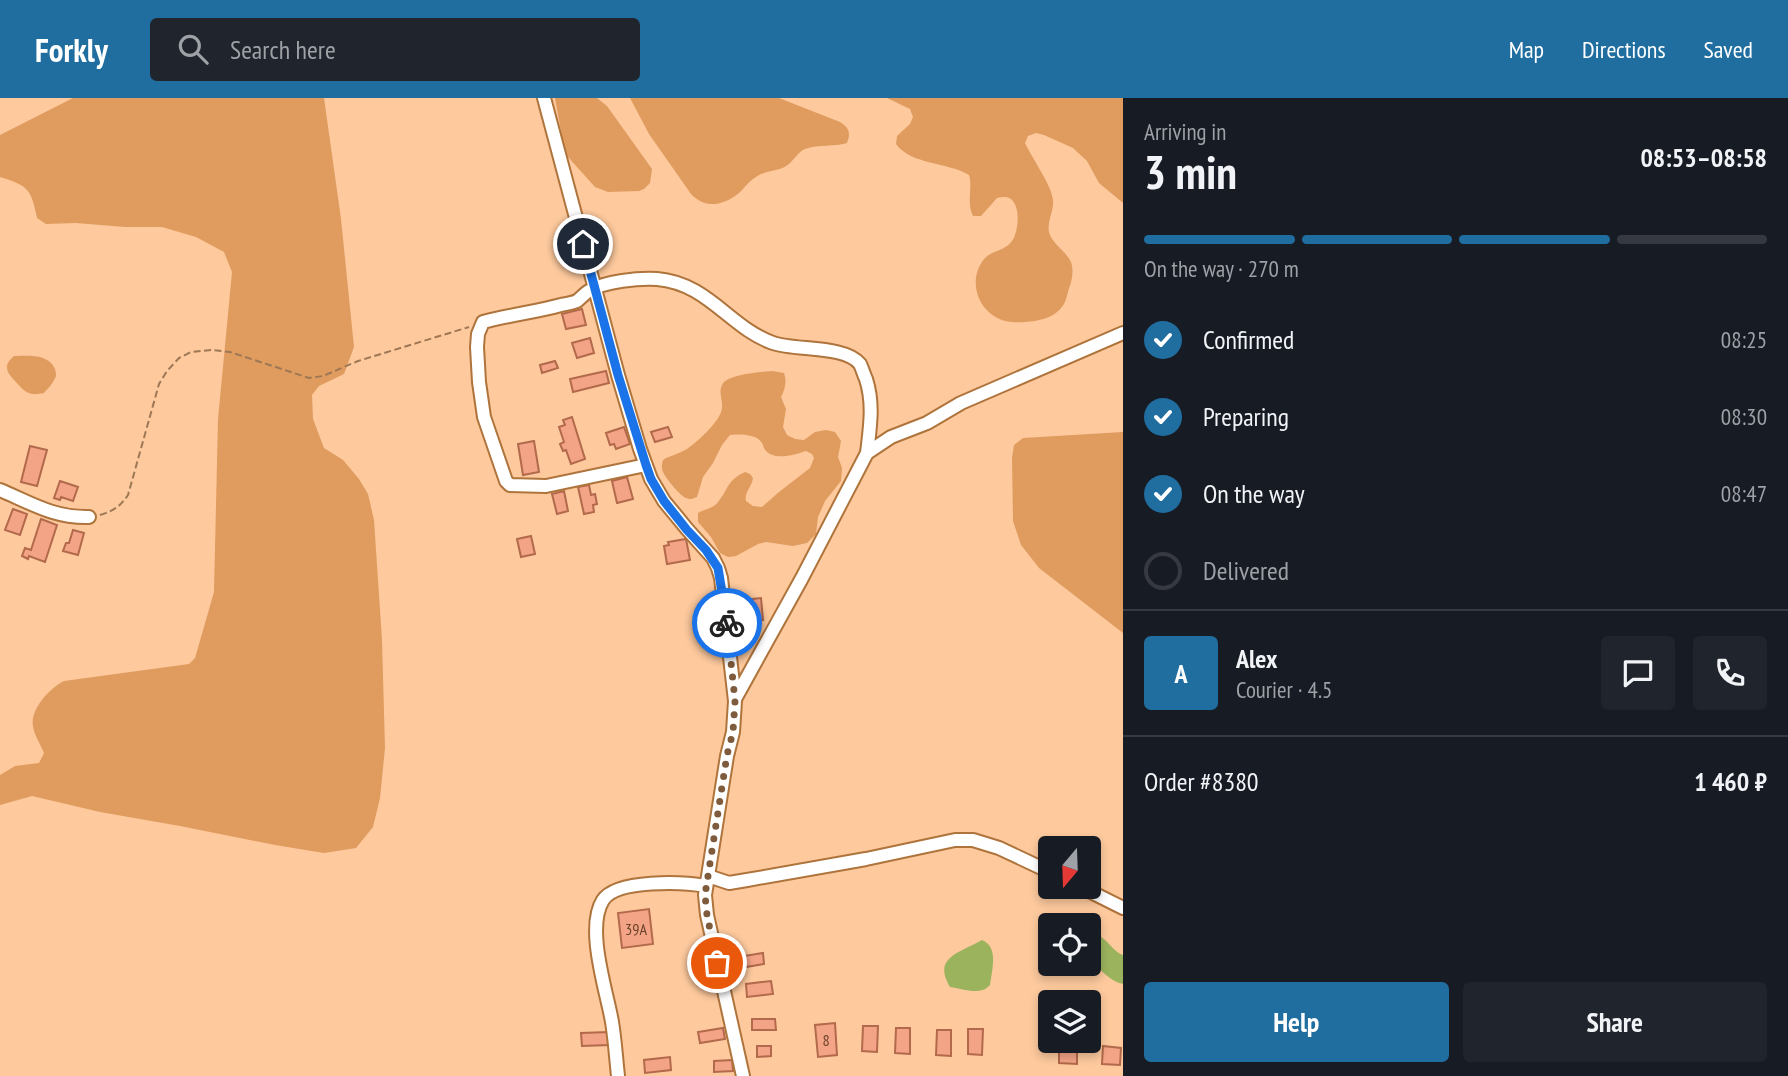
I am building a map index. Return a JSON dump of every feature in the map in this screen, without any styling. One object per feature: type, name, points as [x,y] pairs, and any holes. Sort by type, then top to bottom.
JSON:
[{"type":"street","points":[[544,98],[618,375],[651,479],[664,501],[718,568],[735,701],[733,732],[705,895],[707,915],[743,1076]]},
{"type":"street","points":[[646,465],[547,486],[510,485],[506,481],[484,417],[477,347],[483,322],[577,301],[589,291],[612,283],[656,279],[695,290],[753,333],[773,343],[832,351],[849,356],[859,364],[871,396],[872,417],[867,453],[735,701]]},
{"type":"street","points":[[867,453],[961,403],[1123,333]]},
{"type":"street","points":[[0,490],[54,513],[89,517]]},
{"type":"street","points":[[618,1076],[612,1021],[598,958],[597,923],[602,901],[614,891],[635,885],[707,881],[730,883],[955,840],[974,840],[999,848],[1038,866]]},
{"type":"street","points":[[1101,897],[1123,908]]},
{"type":"path","points":[[89,517],[116,509],[128,495],[159,384],[179,358],[191,352],[230,352],[309,378],[323,376],[358,361],[483,322]]},
{"type":"shaded area","points":[[73,98],[324,98],[341,219],[354,347],[344,374],[319,386],[312,395],[313,419],[324,448],[343,460],[368,494],[374,520],[382,640],[385,748],[380,798],[373,827],[356,848],[324,853],[100,812],[32,796],[0,805],[0,775],[15,766],[39,763],[44,753],[35,733],[33,719],[47,694],[64,681],[189,664],[195,658],[214,592],[218,419],[232,272],[224,252],[196,237],[162,227],[46,224],[37,218],[33,200],[27,190],[0,177],[0,135]]},
{"type":"shaded area","points":[[555,98],[597,98],[607,106],[652,169],[650,183],[639,191],[608,192],[595,187],[568,157]]},
{"type":"shaded area","points":[[630,98],[779,98],[840,122],[847,128],[849,136],[847,143],[805,149],[786,166],[756,177],[733,197],[721,203],[709,204],[691,194],[649,134]]},
{"type":"shaded area","points":[[887,98],[1123,98],[1123,203],[1099,183],[1087,161],[1073,148],[1036,133],[1028,136],[1025,143],[1052,194],[1049,232],[1072,265],[1072,279],[1066,299],[1057,312],[1038,320],[1012,322],[1001,320],[984,307],[976,288],[979,268],[985,258],[1012,241],[1018,221],[1015,204],[1009,198],[997,198],[981,216],[973,216],[969,175],[920,160],[903,151],[896,144],[897,136],[910,124],[913,117],[910,109]]},
{"type":"shaded area","points":[[14,356],[37,356],[52,364],[56,377],[44,393],[26,392],[11,377],[7,365]]},
{"type":"shaded area","points":[[772,371],[784,373],[785,376],[781,397],[786,409],[783,427],[787,435],[804,440],[815,432],[835,432],[841,441],[838,457],[842,468],[841,481],[825,501],[818,517],[816,534],[807,543],[793,546],[766,542],[728,557],[720,553],[698,522],[698,513],[716,504],[731,482],[745,472],[753,478],[746,501],[753,506],[762,507],[810,468],[814,458],[812,454],[806,451],[784,456],[772,455],[760,440],[752,436],[730,435],[703,477],[697,497],[690,499],[683,497],[670,482],[663,472],[662,463],[666,458],[691,446],[713,425],[721,413],[721,391],[724,382],[740,375]]},
{"type":"shaded area","points":[[1123,432],[1123,633],[1039,568],[1021,545],[1013,521],[1012,458],[1014,445],[1023,438]]},
{"type":"shaded area","points":[[1101,937],[1123,955],[1123,984],[1108,977],[1101,970]]},
{"type":"shaded area","points":[[982,940],[993,953],[990,985],[977,991],[950,987],[945,977],[946,962]]},
{"type":"building","points":[[582,309],[586,325],[566,329],[562,314]]},
{"type":"building","points":[[590,338],[594,353],[577,358],[572,343]]},
{"type":"building","points":[[555,361],[558,368],[542,373],[540,365]]},
{"type":"building","points":[[606,371],[609,383],[573,392],[570,379]]},
{"type":"building","points":[[572,417],[585,459],[571,464],[566,450],[563,451],[560,444],[564,442],[559,427],[565,425],[563,420]]},
{"type":"building","points":[[624,427],[630,444],[616,449],[614,444],[610,445],[606,433]]},
{"type":"building","points":[[668,427],[672,437],[655,442],[651,432]]},
{"type":"building","points":[[534,441],[539,472],[523,475],[518,444]]},
{"type":"building","points":[[30,446],[47,450],[37,486],[21,482]]},
{"type":"building","points":[[627,477],[633,499],[617,503],[612,481]]},
{"type":"building","points":[[60,481],[78,487],[73,501],[54,498]]},
{"type":"building","points":[[589,485],[597,504],[593,505],[594,512],[584,514],[578,487]]},
{"type":"building","points":[[564,491],[568,511],[557,514],[552,494]]},
{"type":"building","points":[[13,509],[27,514],[20,535],[5,530]]},
{"type":"building","points":[[41,519],[57,525],[45,562],[22,556],[25,548],[31,550]]},
{"type":"building","points":[[73,530],[84,533],[78,555],[63,551]]},
{"type":"building","points":[[531,536],[535,554],[521,557],[517,539]]},
{"type":"building","points":[[686,539],[690,560],[667,564],[664,546],[669,545],[668,542]]},
{"type":"building","points":[[761,598],[763,620],[745,621],[743,600]]},
{"type":"building","points":[[649,909],[653,944],[622,948],[618,913]]},
{"type":"building","points":[[763,953],[764,964],[746,967],[744,956]]},
{"type":"building","points":[[771,981],[773,994],[747,997],[746,984]]},
{"type":"building","points":[[752,1019],[775,1019],[776,1030],[752,1030]]},
{"type":"building","points":[[835,1023],[837,1055],[818,1057],[815,1025]]},
{"type":"building","points":[[863,1026],[878,1026],[877,1052],[862,1051]]},
{"type":"building","points":[[723,1028],[725,1039],[700,1043],[698,1032]]},
{"type":"building","points":[[896,1028],[910,1028],[910,1054],[895,1053]]},
{"type":"building","points":[[968,1029],[983,1029],[982,1055],[968,1054]]},
{"type":"building","points":[[937,1030],[951,1030],[951,1056],[936,1055]]},
{"type":"building","points":[[609,1032],[610,1045],[582,1046],[581,1033]]},
{"type":"building","points":[[757,1046],[771,1046],[771,1056],[757,1057]]},
{"type":"building","points":[[1103,1046],[1121,1048],[1120,1065],[1102,1064]]},
{"type":"building","points":[[1059,1053],[1077,1053],[1077,1064],[1059,1063]]},
{"type":"building","points":[[670,1057],[671,1070],[645,1073],[644,1060]]},
{"type":"building","points":[[732,1060],[733,1071],[714,1072],[714,1061]]},
{"type":"way so far","points":[[717,963],[705,895],[714,830],[733,732],[735,701],[727,623]]},
{"type":"route","points":[[583,244],[618,375],[651,479],[664,501],[713,558],[721,578],[727,623]]}]
